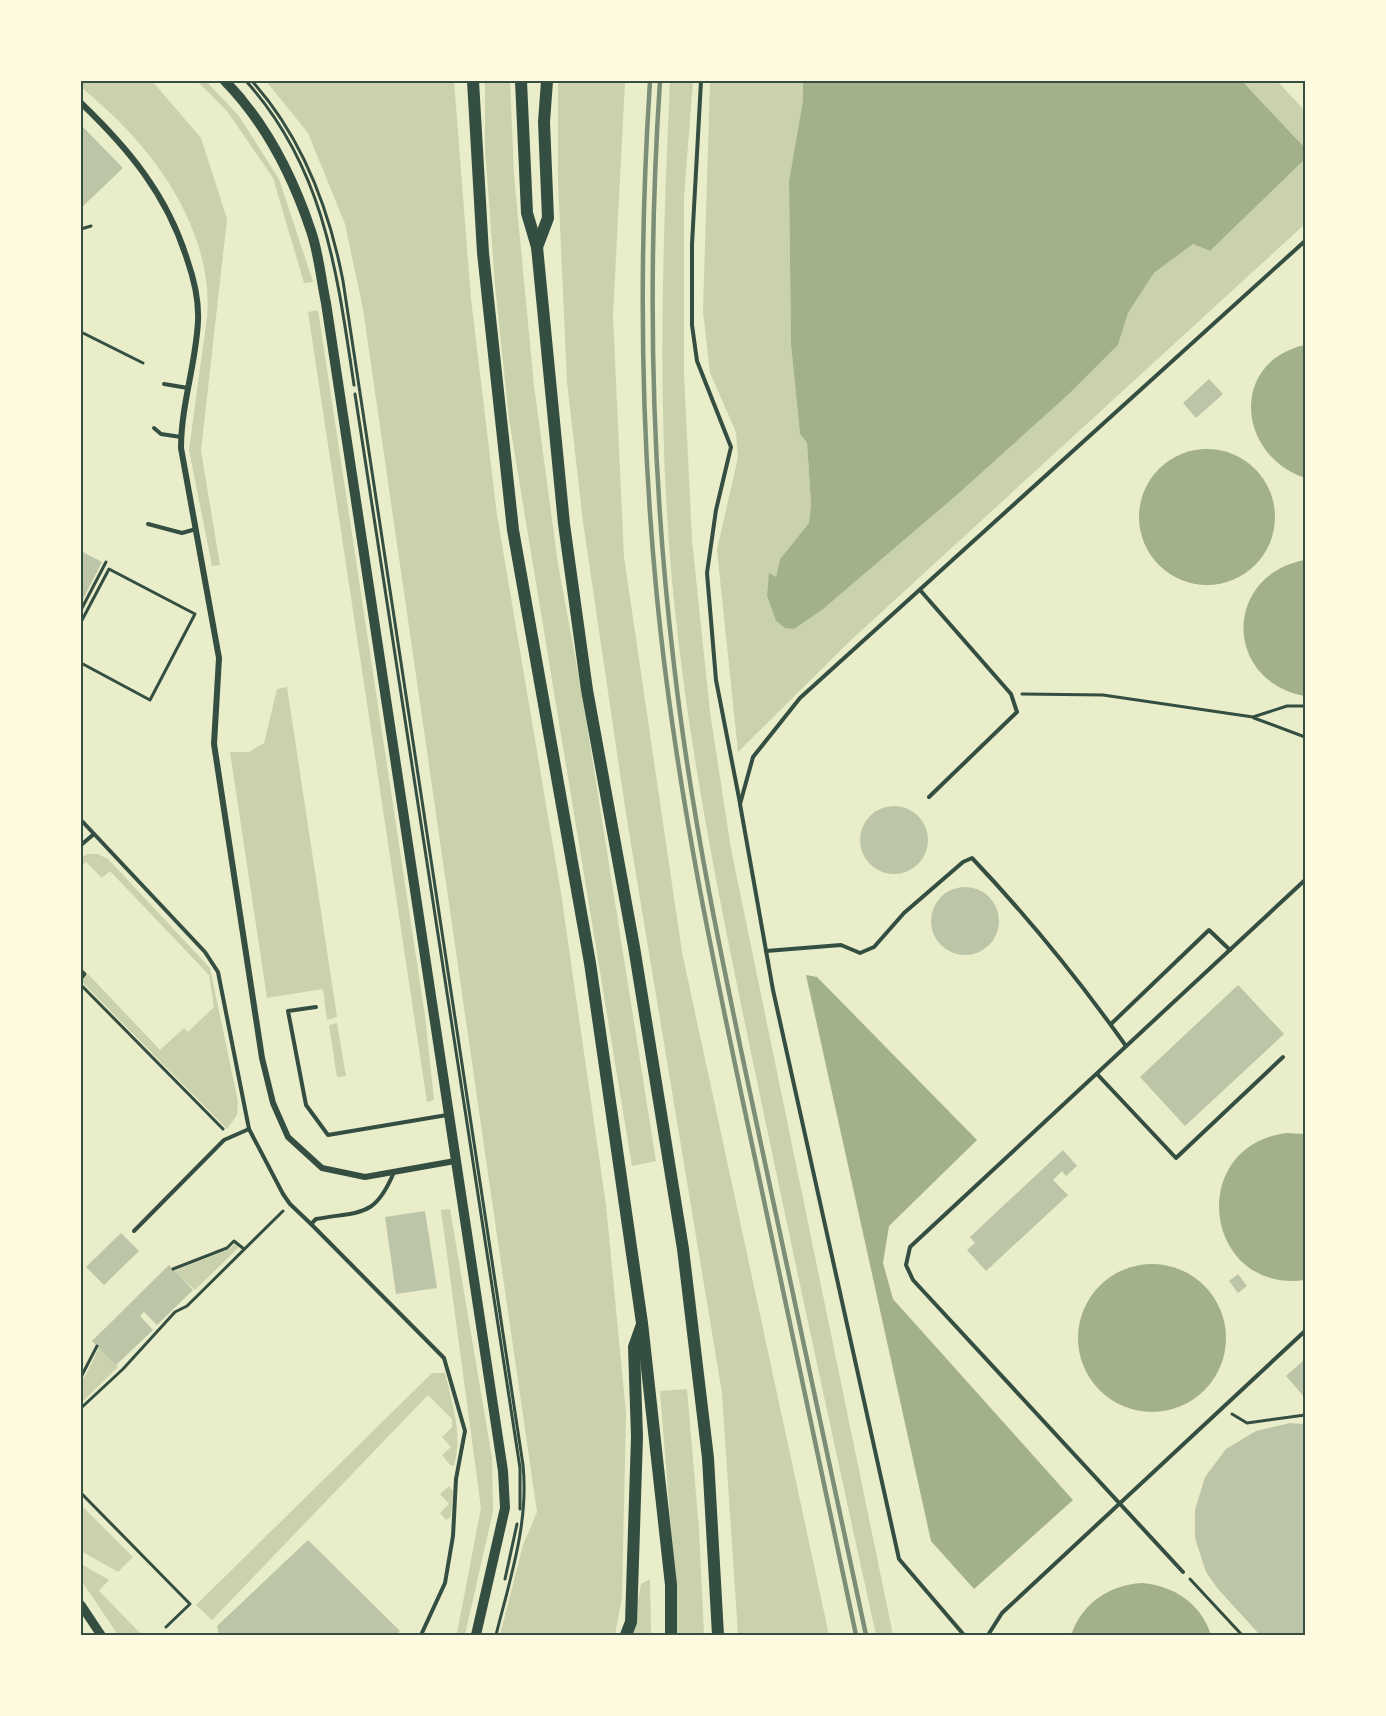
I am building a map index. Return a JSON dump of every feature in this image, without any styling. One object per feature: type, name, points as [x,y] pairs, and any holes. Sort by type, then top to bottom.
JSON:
[{"type":"highway","points":[[473,81],[483,254],[513,530],[590,963],[642,1323],[672,1585],[671,1635]]},
{"type":"highway","points":[[521,81],[527,213],[537,247],[564,524],[586,690],[634,947],[683,1249],[708,1458],[718,1635]]},
{"type":"highway","points":[[537,247],[548,218],[544,122],[547,81]]},
{"type":"highway","points":[[626,1635],[631,1622],[637,1437],[634,1347],[642,1323]]},
{"type":"main road","points":[[225,81],[242,99],[284,163],[312,232],[326,303],[504,1490],[505,1508],[476,1635]]},
{"type":"street","points":[[81,103],[119,140],[161,197],[181,239],[198,298],[198,329],[181,437],[219,658],[214,744],[262,1058],[273,1103],[288,1137],[322,1168],[365,1177],[455,1161]]},
{"type":"street","points":[[81,1605],[101,1635]]},
{"type":"lane","points":[[701,81],[692,244],[692,325],[697,361],[731,447],[716,510],[707,573],[716,680],[766,951],[899,1559],[964,1635]]},
{"type":"lane","points":[[740,804],[753,757],[800,698],[1305,241]]},
{"type":"lane","points":[[164,384],[188,388]]},
{"type":"lane","points":[[154,428],[161,434],[181,437]]},
{"type":"lane","points":[[148,524],[182,533],[197,529]]},
{"type":"lane","points":[[920,590],[1011,694],[1017,711],[1010,721],[929,797]]},
{"type":"lane","points":[[81,820],[205,952],[218,972],[249,1129],[283,1194],[444,1358],[465,1431],[456,1479],[453,1536],[445,1583],[421,1635]]},
{"type":"lane","points":[[81,845],[94,834]]},
{"type":"lane","points":[[766,951],[841,945],[860,952],[874,947],[903,913],[963,862],[972,858],[1021,909],[1029,925],[1076,976],[1126,1046]]},
{"type":"lane","points":[[1183,1572],[913,1280],[906,1265],[910,1248],[1305,880]]},
{"type":"lane","points":[[1110,1024],[1209,930],[1230,950]]},
{"type":"lane","points":[[316,1007],[288,1011],[306,1105],[328,1134],[448,1115]]},
{"type":"lane","points":[[1097,1074],[1176,1158],[1283,1057]]},
{"type":"lane","points":[[134,1231],[224,1140],[249,1129]]},
{"type":"lane","points":[[311,1224],[316,1219],[373,1208],[385,1194],[394,1172]]},
{"type":"lane","points":[[988,1635],[1002,1613],[1305,1331]]},
{"type":"path","points":[[81,229],[91,226]]},
{"type":"path","points":[[81,332],[143,363]]},
{"type":"path","points":[[81,610],[106,562]]},
{"type":"path","points":[[81,622],[109,569],[195,614],[150,700],[81,663]]},
{"type":"path","points":[[1011,694],[1103,695],[1252,717],[1305,737]]},
{"type":"path","points":[[1252,717],[1287,706],[1305,706]]},
{"type":"path","points":[[81,970],[86,974],[81,979]]},
{"type":"path","points":[[81,985],[219,1126]]},
{"type":"path","points":[[81,1408],[123,1369],[175,1312],[187,1306],[277,1215]]},
{"type":"path","points":[[173,1269],[227,1248],[234,1241],[244,1249]]},
{"type":"path","points":[[81,1377],[97,1347]]},
{"type":"path","points":[[1223,1408],[1247,1423],[1305,1415]]},
{"type":"path","points":[[81,1493],[190,1604],[166,1627]]},
{"type":"path","points":[[1183,1572],[1242,1635]]},
{"type":"shaded area","points":[[81,81],[153,82],[201,138],[227,219],[201,451],[220,565],[212,566],[189,450],[207,317],[204,267],[188,219],[163,174],[125,128],[81,87]]},
{"type":"shaded area","points":[[197,81],[206,81],[239,116],[279,179],[313,282],[304,283],[273,178],[227,111]]},
{"type":"shaded area","points":[[266,81],[454,81],[471,299],[497,515],[561,893],[606,1205],[626,1413],[622,1597],[615,1635],[500,1635],[523,1545],[537,1512],[363,309],[345,224],[308,133]]},
{"type":"shaded area","points":[[485,81],[510,81],[514,175],[534,386],[558,564],[582,694],[656,1161],[632,1166],[509,419],[495,285],[485,148]]},
{"type":"shaded area","points":[[558,81],[625,81],[613,316],[624,557],[682,952],[829,1635],[738,1635],[722,1393],[626,814],[583,522],[567,382],[558,181]]},
{"type":"shaded area","points":[[670,81],[693,81],[684,197],[684,374],[692,540],[710,712],[731,849],[893,1635],[876,1635],[741,1006],[708,838],[690,724],[675,610],[665,478],[662,346]]},
{"type":"shaded area","points":[[710,81],[803,81],[803,100],[789,181],[791,345],[800,434],[807,443],[811,504],[809,523],[780,559],[776,577],[770,574],[767,596],[776,621],[794,629],[822,610],[958,494],[1070,393],[1118,345],[1128,313],[1154,273],[1193,244],[1210,251],[1305,159],[1305,224],[850,641],[738,752],[717,550],[738,457],[736,432],[710,373],[703,311]]},
{"type":"shaded area","points":[[803,81],[1242,81],[1305,148],[1305,159],[1210,251],[1193,244],[1154,273],[1128,313],[1118,345],[1070,393],[958,494],[822,610],[794,629],[785,628],[776,621],[767,596],[769,573],[776,577],[780,559],[809,523],[811,504],[807,443],[800,434],[791,345],[789,181],[803,100]]},
{"type":"shaded area","points":[[1242,81],[1277,81],[1305,111],[1305,148]]},
{"type":"shaded area","points":[[318,310],[425,1016],[434,1100],[427,1102],[308,312]]},
{"type":"shaded area","points":[[1305,345],[1305,478],[1282,466],[1266,450],[1255,430],[1251,409],[1254,388],[1263,370],[1280,355]]},
{"type":"shaded area","points":[[1207,449],[1233,454],[1245,460],[1255,469],[1264,479],[1270,491],[1275,517],[1270,543],[1264,555],[1255,565],[1245,574],[1233,580],[1207,585],[1181,580],[1169,574],[1159,565],[1150,555],[1144,543],[1139,517],[1144,491],[1150,479],[1159,469],[1169,460],[1181,454]]},
{"type":"shaded area","points":[[1305,560],[1305,696],[1278,686],[1259,671],[1247,650],[1244,628],[1247,606],[1259,585],[1278,570]]},
{"type":"shaded area","points":[[287,687],[337,1017],[327,1020],[323,989],[267,998],[230,752],[249,752],[264,743],[277,689]]},
{"type":"shaded area","points":[[98,854],[108,859],[210,968],[238,1102],[237,1115],[227,1129],[81,981],[88,974],[160,1050],[184,1028],[188,1032],[214,1007],[209,975],[110,871],[102,878],[86,862],[81,866],[81,857]]},
{"type":"shaded area","points":[[806,975],[817,977],[977,1140],[889,1226],[883,1263],[893,1299],[1073,1500],[974,1589],[931,1541]]},
{"type":"shaded area","points":[[337,1023],[346,1076],[337,1077],[329,1025]]},
{"type":"shaded area","points":[[1286,1133],[1305,1134],[1305,1280],[1271,1278],[1246,1265],[1228,1243],[1220,1217],[1221,1189],[1232,1164],[1253,1144]]},
{"type":"shaded area","points":[[450,1209],[492,1458],[493,1511],[465,1635],[447,1635],[457,1633],[481,1508],[441,1210]]},
{"type":"shaded area","points":[[236,1243],[239,1247],[195,1290],[174,1271],[228,1250]]},
{"type":"shaded area","points":[[1152,1264],[1180,1270],[1204,1286],[1220,1310],[1226,1338],[1220,1366],[1204,1390],[1180,1406],[1152,1412],[1124,1406],[1100,1390],[1084,1366],[1078,1338],[1084,1310],[1100,1286],[1124,1270]]},
{"type":"shaded area","points":[[99,1347],[118,1367],[81,1403],[81,1380],[86,1375]]},
{"type":"shaded area","points":[[432,1373],[445,1373],[451,1396],[457,1430],[454,1466],[450,1465],[442,1455],[451,1447],[442,1437],[452,1427],[452,1419],[428,1395],[212,1620],[196,1605]]},
{"type":"shaded area","points":[[687,1389],[699,1529],[704,1635],[675,1635],[671,1530],[660,1391]]},
{"type":"shaded area","points":[[449,1486],[453,1491],[451,1517],[446,1520],[440,1513],[449,1504],[440,1494]]},
{"type":"shaded area","points":[[81,1505],[133,1557],[118,1572],[81,1551]]},
{"type":"shaded area","points":[[81,1564],[109,1580],[99,1591],[142,1635],[118,1635],[81,1580]]},
{"type":"shaded area","points":[[650,1579],[651,1635],[631,1635],[641,1584]]},
{"type":"shaded area","points":[[1142,1583],[1165,1588],[1185,1598],[1201,1614],[1211,1635],[1071,1635],[1082,1614],[1098,1598],[1119,1587]]},
{"type":"building","points":[[81,125],[123,168],[81,208]]},
{"type":"building","points":[[1209,379],[1223,394],[1196,418],[1183,403]]},
{"type":"building","points":[[81,551],[102,562],[81,603]]},
{"type":"building","points":[[894,806],[907,809],[918,816],[925,827],[928,840],[925,853],[918,864],[907,871],[894,874],[881,871],[870,864],[863,853],[860,840],[863,827],[870,816],[881,809]]},
{"type":"building","points":[[965,887],[978,890],[989,897],[996,908],[999,921],[996,934],[989,945],[978,952],[965,955],[952,952],[941,945],[934,934],[931,921],[934,908],[941,897],[952,890]]},
{"type":"building","points":[[1238,985],[1284,1034],[1185,1126],[1140,1077]]},
{"type":"building","points":[[1063,1150],[1077,1166],[1066,1176],[1062,1171],[1053,1180],[1068,1195],[986,1271],[967,1250],[975,1243],[970,1237]]},
{"type":"building","points":[[425,1211],[437,1288],[396,1294],[385,1217]]},
{"type":"building","points":[[121,1233],[139,1251],[104,1285],[86,1267]]},
{"type":"building","points":[[169,1265],[193,1290],[157,1325],[144,1312],[140,1316],[153,1330],[116,1365],[92,1341]]},
{"type":"building","points":[[1238,1274],[1247,1286],[1238,1293],[1229,1281]]},
{"type":"building","points":[[1305,1359],[1305,1398],[1286,1376]]},
{"type":"building","points":[[1290,1423],[1305,1424],[1305,1635],[1260,1635],[1218,1589],[1206,1572],[1195,1538],[1195,1510],[1205,1477],[1226,1449],[1256,1431]]},
{"type":"building","points":[[308,1540],[400,1631],[396,1635],[219,1635],[217,1626]]},
{"type":"railway","points":[[650,81],[644,208],[644,397],[656,587],[673,732],[711,948],[856,1635]]},
{"type":"railway","points":[[660,81],[653,227],[656,446],[666,592],[682,728],[702,853],[726,977],[866,1635]]}]
